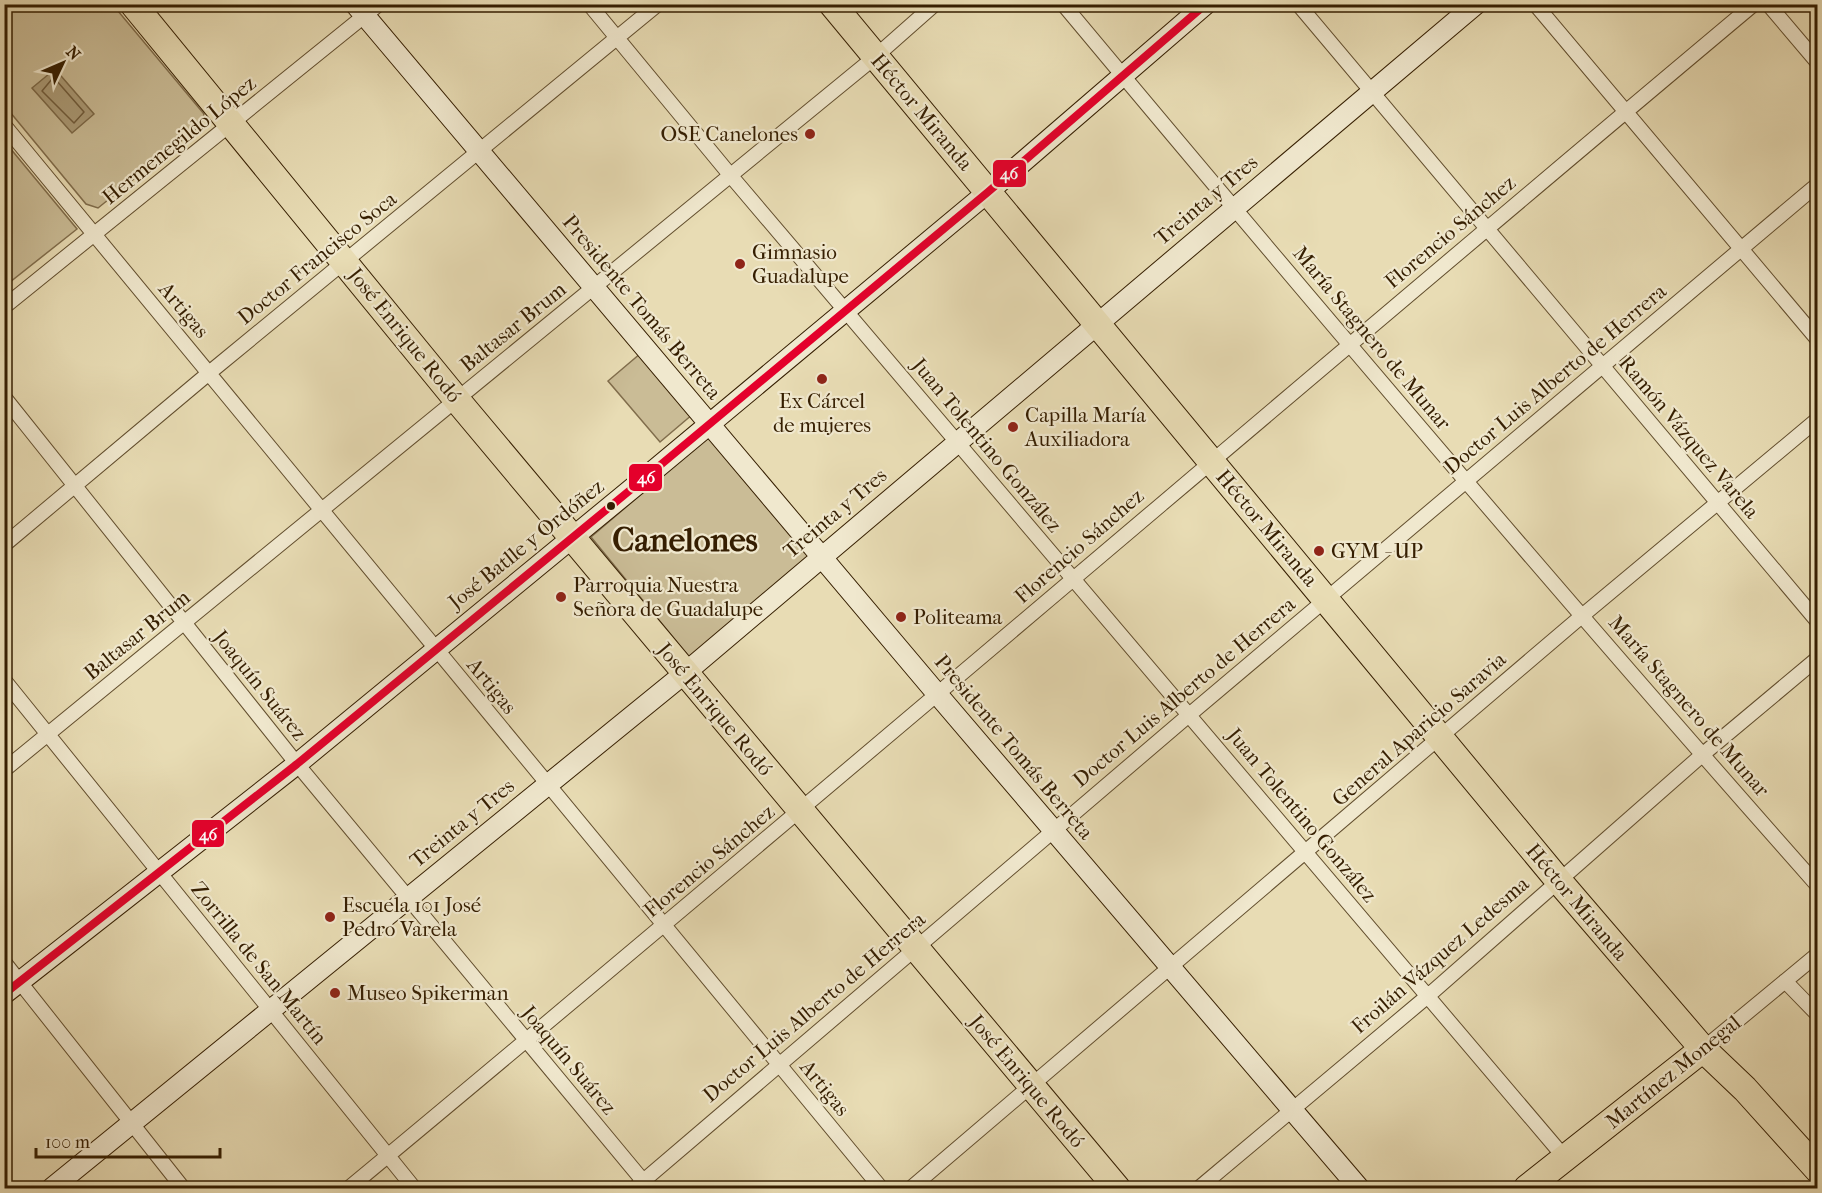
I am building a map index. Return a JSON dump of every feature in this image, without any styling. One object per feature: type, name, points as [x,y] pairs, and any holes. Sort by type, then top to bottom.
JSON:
[{"type":"highway","name":"José Enrique Rodó","points":[[133,4],[457,400],[1117,1188]]},
{"type":"highway","name":"Héctor Miranda","points":[[832,4],[1699,1053]]},
{"type":"highway","name":"Martínez Monegal","points":[[1527,1188],[1699,1053]]},
{"type":"highway","points":[[1699,1053],[1745,1089],[1818,1170]]},
{"type":"highway","points":[[1699,1053],[1818,1188]]},
{"type":"street","name":"Juan Tolentino González","points":[[589,4],[845,311],[1565,1158]]},
{"type":"street","name":"Doctor Francisco Soca","points":[[4,545],[76,487],[209,373],[658,4]]},
{"type":"street","name":"Baltasar Brum","points":[[4,770],[731,176],[875,57],[934,4]]},
{"type":"street","name":"María Stagnero de Munar","points":[[1063,4],[1467,482],[1818,886]]},
{"type":"street","name":"José Batlle y Ordóñez","points":[[4,994],[297,764],[988,192],[1206,4]]},
{"type":"street","name":"Ramón Vázquez Varela","points":[[1298,4],[1818,622]]},
{"type":"street","name":"Treinta y Tres","points":[[52,1188],[685,673],[821,555],[957,443],[1476,4]]},
{"type":"street","points":[[1535,4],[1818,340]]},
{"type":"street","name":"Florencio Sánchez","points":[[349,1188],[663,927],[1211,460],[1754,4]]},
{"type":"street","points":[[1768,4],[1818,63]]},
{"type":"street","name":"Hermenegildo López","points":[[4,307],[231,123],[366,8]]},
{"type":"street","name":"Presidente Tomás Berreta","points":[[366,8],[480,152],[1053,831],[1359,1188]]},
{"type":"street","name":"Artigas","points":[[4,125],[663,927],[881,1188]]},
{"type":"street","name":"Doctor Luis Alberto de Herrera","points":[[643,1186],[779,1064],[1818,184]]},
{"type":"street","name":"Joaquín Suárez","points":[[4,397],[297,764],[643,1186]]},
{"type":"street","name":"General Aparicio Saravia","points":[[912,1188],[1171,970],[1583,615],[1818,419]]},
{"type":"street","name":"Froilán Vázquez Ledesma","points":[[1199,1188],[1429,996],[1558,880],[1818,658]]},
{"type":"street","name":"Zorrilla de San Martín","points":[[4,680],[157,873],[272,1009],[414,1188]]},
{"type":"street","name":"Martínez Monegal","points":[[1699,1053],[1818,954]]},
{"type":"street","points":[[4,962],[183,1188]]},
{"type":"street","points":[[1785,981],[1818,1015]]},
{"type":"shaded area","points":[[4,5],[113,5],[204,114],[201,125],[98,208],[86,204],[5,106]]},
{"type":"shaded area","points":[[5,142],[77,229],[4,286]]},
{"type":"shaded area","points":[[641,353],[693,414],[660,442],[608,381]]},
{"type":"shaded area","points":[[708,437],[810,555],[690,658],[591,537]]},
{"type":"water","points":[[55,69],[94,114],[72,133],[32,88]]},
{"type":"transit line","name":"46","points":[[4,994],[297,764],[640,482],[988,192],[1206,4]]},
{"type":"place","name":"OSE Canelones","points":[[810,134]]},
{"type":"place","name":"Gimnasio Guadalupe","points":[[740,264]]},
{"type":"place","name":"Ex Cárcel de mujeres","points":[[822,379]]},
{"type":"place","name":"Capilla María Auxiliadora","points":[[1013,427]]},
{"type":"place","name":"GYM - UP","points":[[1319,551]]},
{"type":"place","name":"Parroquia Nuestra Señora de Guadalupe","points":[[561,597]]},
{"type":"place","name":"Politeama","points":[[901,617]]},
{"type":"place","name":"Escuela 101 José Pedro Varela","points":[[330,917]]},
{"type":"place","name":"Museo Spikerman","points":[[335,993]]},
{"type":"district","name":"Canelones","points":[[685,539]]}]
